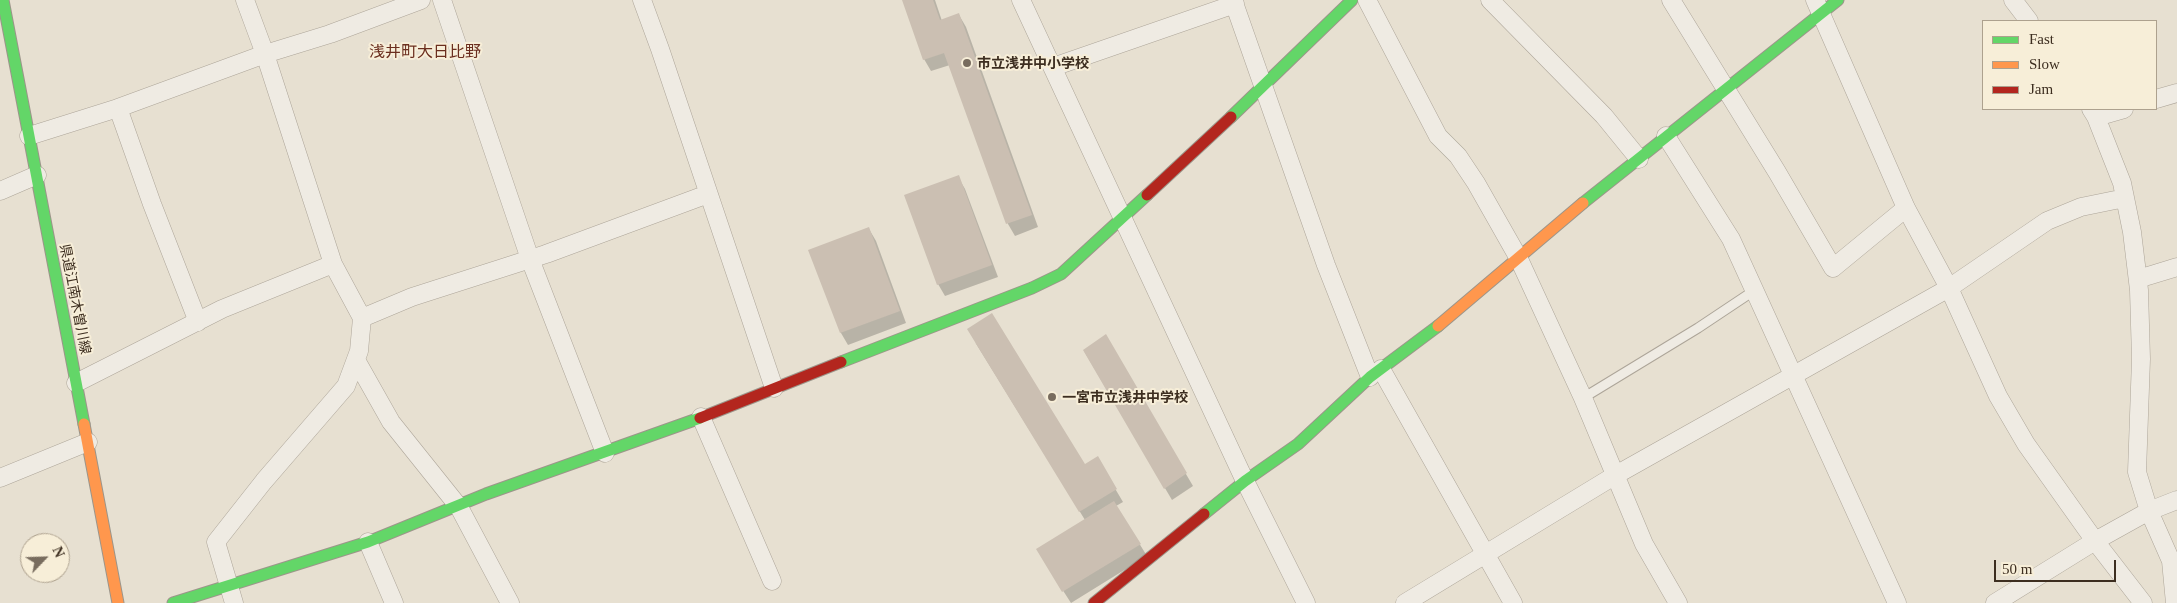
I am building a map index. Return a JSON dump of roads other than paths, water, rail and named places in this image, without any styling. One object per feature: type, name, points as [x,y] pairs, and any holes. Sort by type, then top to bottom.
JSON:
[{"type":"street","name":"県道江南木曽川線","points":[[2,0],[118,603]]},
{"type":"street","points":[[234,603],[216,542],[264,481],[346,386],[359,351],[362,318],[333,264],[265,54],[245,0]]},
{"type":"street","points":[[29,136],[118,108],[265,54],[330,34],[421,0]]},
{"type":"street","points":[[442,0],[530,258],[604,452]]},
{"type":"street","points":[[642,0],[774,388]]},
{"type":"street","points":[[1021,0],[1245,481],[1306,603]]},
{"type":"street","points":[[173,603],[368,542],[486,494],[701,418],[1032,288],[1061,274],[1197,150],[1352,0]]},
{"type":"street","points":[[1367,0],[1438,136],[1458,156],[1518,257],[1583,398],[1644,544],[1678,603]]},
{"type":"street","points":[[1490,0],[1604,116],[1639,159]]},
{"type":"street","points":[[1671,0],[1833,268],[1906,208]]},
{"type":"street","points":[[1094,603],[1245,481],[1298,444],[1375,373],[1458,311],[1518,257],[1666,136],[1727,90],[1818,6],[1838,0]]},
{"type":"street","points":[[2013,0],[2028,20]]},
{"type":"street","points":[[1053,67],[1234,2],[1326,265],[1375,373],[1486,554],[1513,603]]},
{"type":"street","points":[[1818,6],[1906,208],[1949,288],[1998,396],[2026,444],[2142,603]]},
{"type":"street","points":[[2157,99],[2177,93]]},
{"type":"street","points":[[118,108],[152,204],[198,322]]},
{"type":"street","points":[[2116,110],[2094,113],[2122,183],[2125,198],[2138,279],[2141,359],[2137,472],[2149,511],[2172,561],[2175,603]]},
{"type":"street","points":[[1666,136],[1730,239],[1897,603]]},
{"type":"street","points":[[0,191],[36,175]]},
{"type":"street","points":[[362,318],[412,297],[530,258],[708,194]]},
{"type":"street","points":[[1405,603],[1614,476],[1949,288],[2047,221],[2080,207],[2125,198]]},
{"type":"street","points":[[76,383],[222,309],[333,264]]},
{"type":"street","points":[[2138,279],[2177,267]]},
{"type":"street","points":[[356,360],[391,422],[458,507],[510,603]]},
{"type":"street","points":[[701,418],[772,581]]},
{"type":"street","points":[[0,478],[88,442]]},
{"type":"street","points":[[1995,603],[2095,541],[2149,511],[2177,500]]},
{"type":"street","points":[[368,542],[394,603]]},
{"type":"lane","points":[[1583,398],[1698,328],[1755,290]]},
{"type":"place","name":"市立浅井中小学校","points":[[967,63]]},
{"type":"place","name":"一宮市立浅井中学校","points":[[1052,397]]},
{"type":"district","name":"浅井町大日比野","points":[[425,51]]}]
